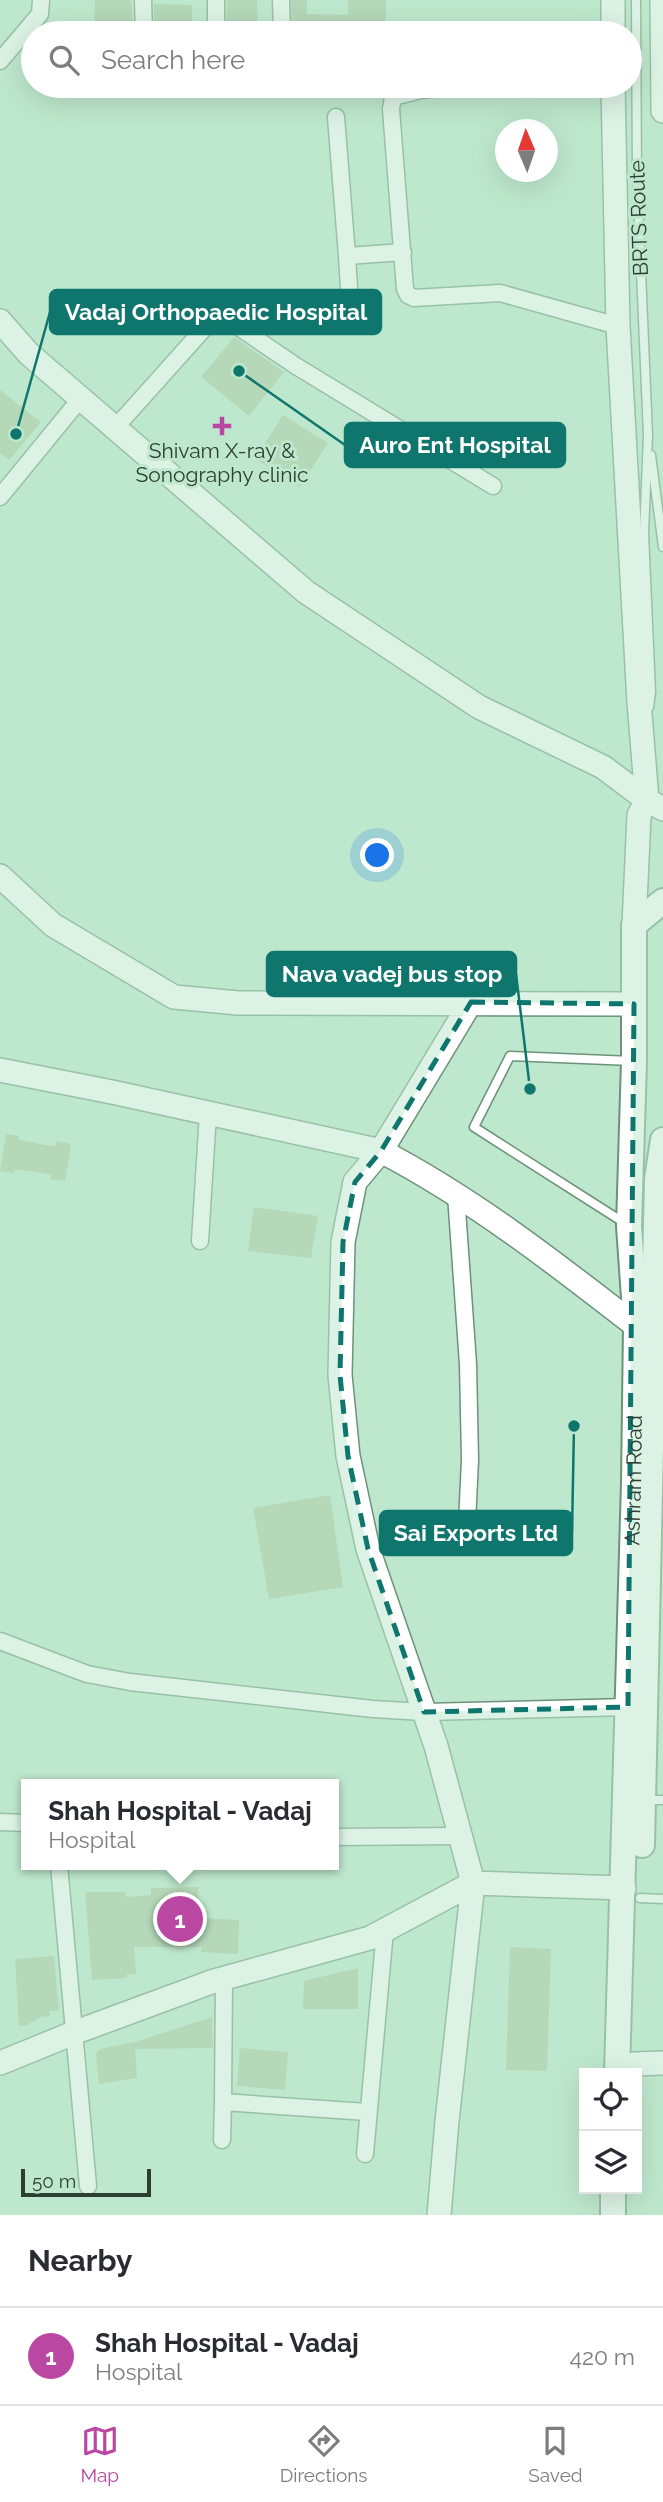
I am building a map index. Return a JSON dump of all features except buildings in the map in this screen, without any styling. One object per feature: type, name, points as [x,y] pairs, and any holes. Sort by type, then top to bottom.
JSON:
[{"type":"main road","points":[[613,0],[613,21]]},
{"type":"main road","points":[[662,0],[663,111]]},
{"type":"main road","points":[[614,98],[618,326],[639,702],[650,808],[634,925]]},
{"type":"main road","points":[[0,321],[29,354],[306,592],[479,707],[603,767],[650,808]]},
{"type":"main road","points":[[0,342],[19,364],[298,603],[472,719],[650,808]]},
{"type":"main road","points":[[0,876],[52,925],[174,997],[238,1003],[634,1004]]},
{"type":"main road","points":[[634,925],[663,901]]},
{"type":"main road","name":"Ashram Road","points":[[634,925],[634,1061],[629,1226],[636,1326],[628,1707],[642,1895]]},
{"type":"main road","points":[[439,2215],[473,1883],[424,1712],[368,1549],[348,1456],[340,1374],[343,1242],[355,1182],[382,1151],[471,1002]]},
{"type":"main road","points":[[0,1070],[382,1151],[421,1172],[551,1259],[636,1326]]},
{"type":"main road","name":"Ashram Road","points":[[628,2068],[642,1895],[653,1800],[657,1179],[663,1144]]},
{"type":"main road","points":[[0,2063],[224,1978],[370,1938],[473,1883],[642,1895]]},
{"type":"main road","points":[[638,2068],[663,2063]]},
{"type":"main road","points":[[613,2215],[614,2194]]},
{"type":"main road","points":[[629,2215],[630,2194]]},
{"type":"street","points":[[34,21],[40,14],[41,0]]},
{"type":"street","points":[[143,0],[144,21]]},
{"type":"street","points":[[216,0],[216,21]]},
{"type":"street","points":[[281,0],[282,21]]},
{"type":"street","points":[[0,61],[21,36]]},
{"type":"street","points":[[393,98],[391,109],[402,252],[405,289],[408,295],[414,298],[500,293],[618,326]]},
{"type":"street","points":[[336,117],[349,288]]},
{"type":"street","points":[[346,256],[402,252]]},
{"type":"street","points":[[115,428],[218,313],[296,366],[493,486]]},
{"type":"street","points":[[0,497],[72,409]]},
{"type":"street","points":[[200,1241],[208,1113]]},
{"type":"street","points":[[456,1195],[468,1364],[470,1460],[467,1523]]},
{"type":"street","points":[[0,1641],[87,1674],[130,1682],[373,1709],[424,1712],[628,1707]]},
{"type":"street","points":[[0,1822],[21,1823]]},
{"type":"street","points":[[339,1837],[460,1836]]},
{"type":"street","points":[[60,1870],[88,2186]]},
{"type":"street","points":[[365,2154],[385,1930]]},
{"type":"street","points":[[222,2140],[224,1978]]},
{"type":"street","points":[[223,2102],[367,2112]]},
{"type":"lane","name":"BRTS Route","points":[[636,0],[636,21]]},
{"type":"lane","name":"BRTS Route","points":[[637,98],[637,179],[648,435]]},
{"type":"lane","points":[[648,435],[663,547]]},
{"type":"lane","points":[[645,756],[651,692],[644,534],[648,435]]},
{"type":"lane","points":[[629,1226],[474,1127],[510,1056],[634,1061]]},
{"type":"highlighted area","points":[[471,1002],[634,1004],[628,1707],[424,1712],[368,1549],[348,1456],[340,1375],[343,1242],[355,1182],[381,1151]]},
{"type":"place","name":"Auro Ent Hospital","points":[[239,371]]},
{"type":"place","name":"Shivam X-ray & Sonography clinic","points":[[222,426]]},
{"type":"place","name":"Vadaj Orthopaedic Hospital","points":[[16,434]]},
{"type":"place","name":"Nava vadej bus stop","points":[[530,1089]]},
{"type":"place","name":"Sai Exports Ltd","points":[[574,1426]]},
{"type":"place","name":"Shah Hospital - Vadaj","points":[[180,1919]]}]
